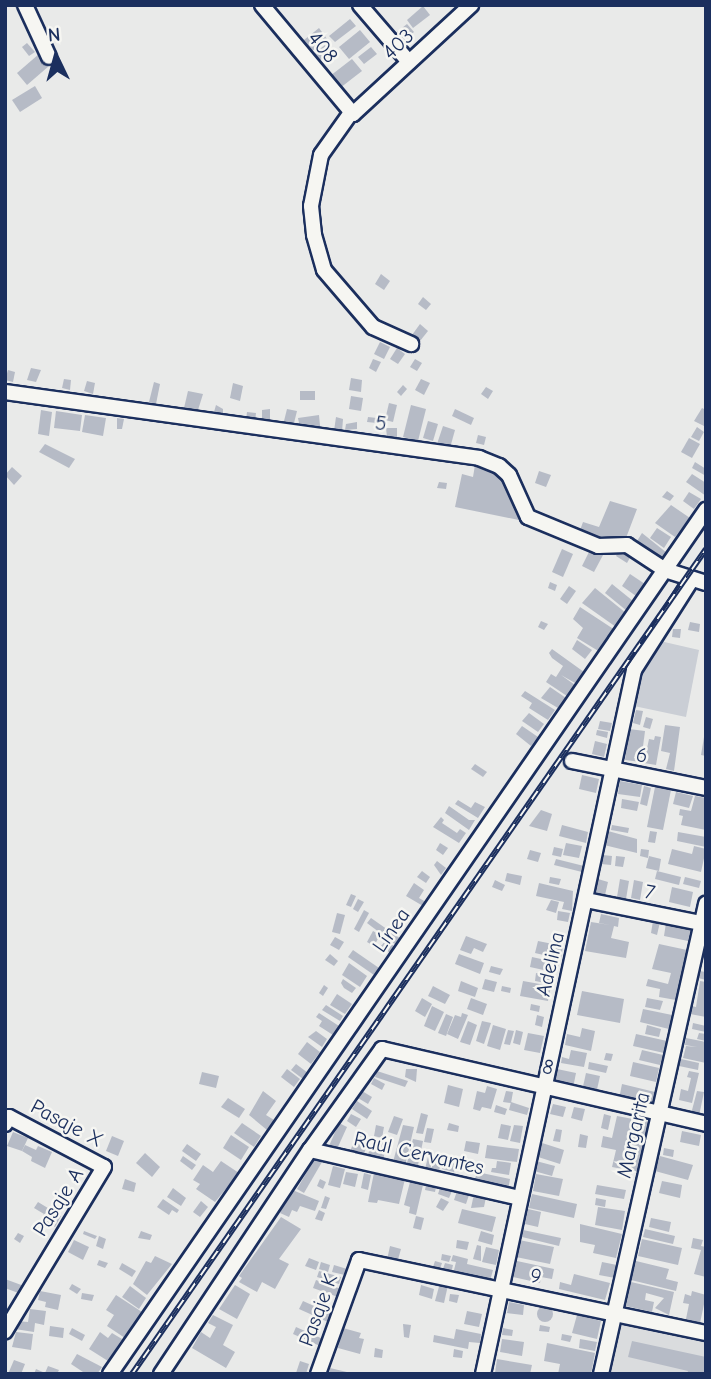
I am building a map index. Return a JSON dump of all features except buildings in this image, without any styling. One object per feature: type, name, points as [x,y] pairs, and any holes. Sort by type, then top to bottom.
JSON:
[{"type":"street","points":[[25,5],[49,57]]},
{"type":"street","name":"408","points":[[262,5],[352,114]]},
{"type":"street","points":[[360,5],[409,62]]},
{"type":"street","name":"403","points":[[411,344],[373,327],[324,270],[314,235],[311,206],[321,155],[352,114],[409,62],[455,11],[471,5]]},
{"type":"street","name":"5","points":[[5,393],[479,458],[499,466],[509,475],[528,517],[598,546],[627,545],[665,570],[699,581]]},
{"type":"street","name":"Línea","points":[[110,1374],[706,510]]},
{"type":"street","name":"Adelina","points":[[483,1374],[634,670],[699,581]]},
{"type":"street","name":"6","points":[[572,761],[706,788]]},
{"type":"street","name":"7","points":[[586,901],[704,924]]},
{"type":"street","name":"Margarita","points":[[601,1374],[704,924],[706,904]]},
{"type":"street","name":"8","points":[[310,1150],[382,1049],[706,1124]]},
{"type":"street","name":"Pasaje X","points":[[7,1120],[104,1167]]},
{"type":"street","points":[[161,1374],[310,1150]]},
{"type":"street","name":"Raúl Cervantes","points":[[310,1150],[519,1198]]},
{"type":"street","name":"Pasaje A","points":[[5,1331],[104,1167]]},
{"type":"street","name":"9","points":[[359,1260],[706,1333]]},
{"type":"street","name":"Pasaje K","points":[[318,1374],[359,1260]]},
{"type":"shaded area","points":[[660,641],[699,650],[686,717],[634,706],[641,669]]},
{"type":"shaded area","points":[[619,1322],[706,1342],[706,1374],[607,1374]]},
{"type":"railway","points":[[132,1374],[706,549]]}]
